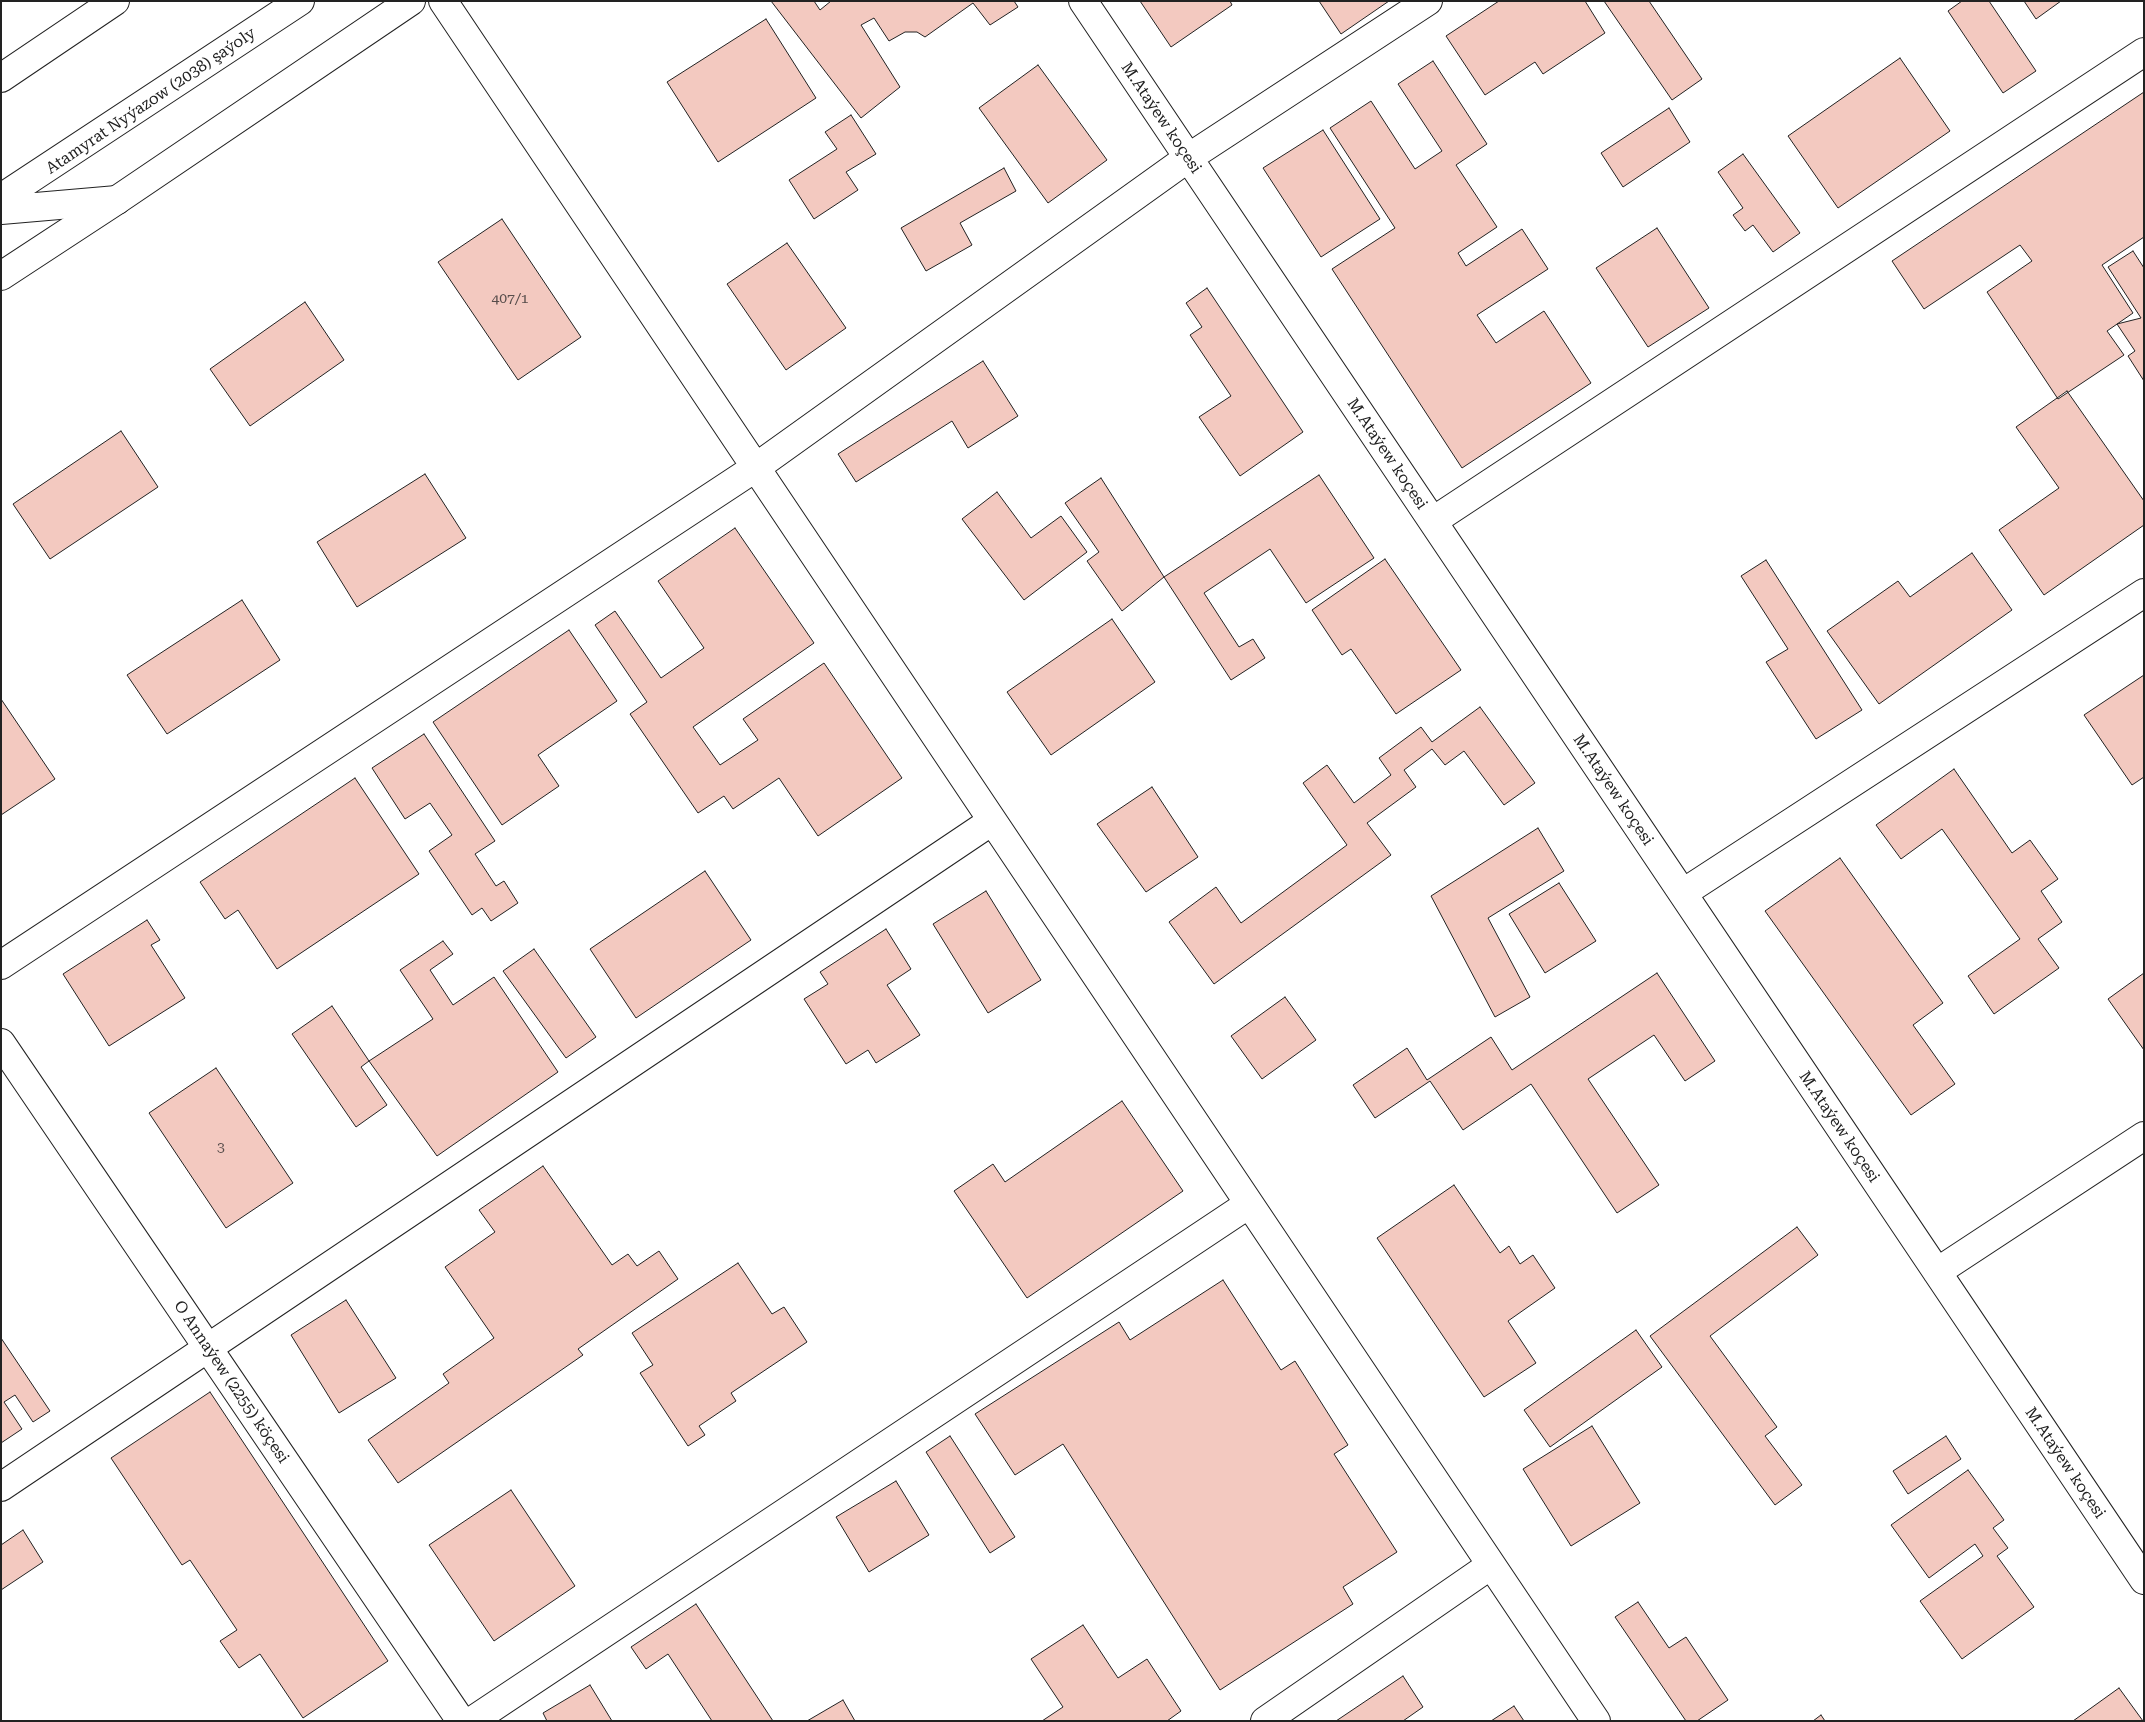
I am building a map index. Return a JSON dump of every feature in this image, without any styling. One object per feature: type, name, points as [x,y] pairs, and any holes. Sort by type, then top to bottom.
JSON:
[{"type":"street","points":[[1,78],[115,1]]},
{"type":"street","name":"Atamyrat Nyýazow (2038) şaýoly","points":[[1,198],[300,1]]},
{"type":"street","points":[[1,276],[411,1]]},
{"type":"street","points":[[443,1],[1596,1721]]},
{"type":"street","name":"M.Ataýew koçesi","points":[[1083,1],[2144,1580]]},
{"type":"street","points":[[1,965],[755,468],[1188,158],[1428,1]]},
{"type":"street","points":[[1433,522],[2144,52]]},
{"type":"street","points":[[1,210],[117,200]]},
{"type":"street","points":[[1682,893],[2144,593]]},
{"type":"street","points":[[1,1487],[992,822]]},
{"type":"street","name":"O Annaýew (2255) köçesi","points":[[1,1043],[461,1721]]},
{"type":"street","points":[[1937,1272],[2144,1136]]},
{"type":"street","points":[[472,1721],[1249,1204]]},
{"type":"street","points":[[1265,1721],[1492,1565]]},
{"type":"building","points":[[771,1],[814,1],[820,10],[831,1],[1014,1],[1018,7],[990,25],[973,3],[925,37],[917,32],[905,32],[889,41],[874,18],[861,25],[900,87],[861,118]]},
{"type":"building","points":[[1140,1],[1230,1],[1232,5],[1171,47]]},
{"type":"building","points":[[1319,1],[1389,1],[1341,34]]},
{"type":"building","points":[[1499,1],[1585,1],[1605,33],[1543,74],[1535,62],[1485,95],[1446,36]]},
{"type":"building","points":[[1604,1],[1649,1],[1702,79],[1672,100]]},
{"type":"building","points":[[1962,1],[1989,1],[2036,71],[2003,93],[1948,11]]},
{"type":"building","points":[[2024,1],[2061,1],[2036,19]]},
{"type":"building","points":[[766,19],[816,98],[718,162],[667,82]]},
{"type":"building","points":[[1900,58],[1950,131],[1838,208],[1788,136]]},
{"type":"building","points":[[1433,61],[1487,144],[1456,165],[1497,227],[1458,253],[1466,266],[1522,229],[1548,269],[1477,315],[1496,343],[1544,311],[1591,383],[1462,468],[1332,269],[1395,228],[1330,128],[1371,101],[1415,169],[1442,151],[1398,84]]},
{"type":"building","points":[[1038,65],[1107,160],[1048,203],[979,108]]},
{"type":"building","points":[[2144,92],[2144,237],[2102,265],[2133,313],[2107,331],[2124,355],[2058,399],[1987,292],[2032,261],[2020,245],[1924,309],[1892,261]]},
{"type":"building","points":[[1669,108],[1690,142],[1623,187],[1601,153]]},
{"type":"building","points":[[851,115],[876,154],[846,172],[858,190],[814,219],[789,180],[837,149],[825,132]]},
{"type":"building","points":[[1323,130],[1380,219],[1321,257],[1263,168]]},
{"type":"building","points":[[1743,154],[1800,233],[1773,252],[1753,225],[1745,231],[1733,215],[1743,208],[1718,172]]},
{"type":"building","points":[[1004,168],[1016,191],[960,223],[972,245],[926,271],[901,228]]},
{"type":"building","points":[[502,219],[581,337],[518,380],[438,262]]},
{"type":"building","points":[[1657,228],[1709,308],[1648,347],[1596,268]]},
{"type":"building","points":[[787,243],[846,328],[786,370],[727,284]]},
{"type":"building","points":[[2133,251],[2144,268],[2144,381],[2128,356],[2135,351],[2117,324],[2141,318],[2108,267]]},
{"type":"building","points":[[1207,288],[1303,432],[1240,476],[1199,417],[1231,396],[1190,335],[1202,327],[1186,303]]},
{"type":"building","points":[[305,302],[344,360],[250,426],[210,369]]},
{"type":"building","points":[[983,361],[1018,416],[968,448],[952,421],[856,482],[838,454]]},
{"type":"building","points":[[2067,391],[2144,501],[2144,525],[2044,595],[1999,530],[2059,488],[2016,427]]},
{"type":"building","points":[[121,431],[158,487],[50,559],[13,504]]},
{"type":"building","points":[[425,474],[466,538],[357,607],[317,542]]},
{"type":"building","points":[[1319,475],[1374,558],[1306,603],[1270,549],[1204,593],[1239,647],[1253,639],[1265,658],[1231,680],[1164,577]]},
{"type":"building","points":[[1101,478],[1164,577],[1122,611],[1087,561],[1099,552],[1065,503]]},
{"type":"building","points":[[997,492],[1031,538],[1061,516],[1087,552],[1024,600],[962,519]]},
{"type":"building","points":[[735,528],[814,643],[693,727],[720,765],[758,740],[743,719],[824,663],[902,778],[818,836],[779,778],[733,809],[724,796],[698,813],[630,714],[647,702],[595,625],[615,611],[661,678],[704,648],[658,581]]},
{"type":"building","points":[[1972,553],[2012,610],[1879,704],[1827,631],[1898,581],[1910,597]]},
{"type":"building","points":[[1385,559],[1461,670],[1396,714],[1351,649],[1342,655],[1312,610]]},
{"type":"building","points":[[1766,560],[1862,710],[1816,739],[1766,662],[1788,649],[1741,576]]},
{"type":"building","points":[[242,600],[280,660],[167,734],[127,675]]},
{"type":"building","points":[[1112,619],[1155,682],[1051,755],[1007,692]]},
{"type":"building","points":[[569,630],[617,701],[538,755],[559,786],[502,825],[433,722]]},
{"type":"building","points":[[2144,675],[2144,777],[2132,785],[2084,715]]},
{"type":"building","points":[[1,699],[55,779],[1,815]]},
{"type":"building","points":[[1480,707],[1535,783],[1504,805],[1464,751],[1445,765],[1432,749],[1404,770],[1416,787],[1367,823],[1391,855],[1214,984],[1169,922],[1216,887],[1241,923],[1347,845],[1303,783],[1327,765],[1354,803],[1391,775],[1379,758],[1421,727],[1432,742]]},
{"type":"building","points":[[424,734],[495,841],[475,854],[496,886],[504,881],[518,903],[491,921],[482,908],[472,915],[429,851],[452,835],[430,803],[405,819],[372,768]]},
{"type":"building","points":[[1954,769],[2012,853],[2030,840],[2058,879],[2041,891],[2062,922],[2038,939],[2059,968],[1994,1014],[1968,976],[2020,939],[1942,829],[1901,859],[1876,825]]},
{"type":"building","points":[[355,778],[419,874],[277,969],[238,910],[225,919],[200,882]]},
{"type":"building","points":[[1152,787],[1198,857],[1146,892],[1097,824]]},
{"type":"building","points":[[1538,828],[1564,871],[1488,918],[1530,997],[1495,1017],[1431,896]]},
{"type":"building","points":[[1840,858],[1943,1003],[1913,1025],[1955,1084],[1911,1115],[1765,911]]},
{"type":"building","points":[[705,871],[751,940],[636,1018],[590,949]]},
{"type":"building","points":[[1559,883],[1596,941],[1545,973],[1509,914]]},
{"type":"building","points":[[986,891],[1041,980],[988,1013],[933,924]]},
{"type":"building","points":[[147,920],[160,940],[151,945],[185,998],[109,1046],[63,974]]},
{"type":"building","points":[[886,929],[911,969],[887,985],[920,1035],[876,1063],[868,1050],[846,1064],[804,999],[828,984],[820,972]]},
{"type":"building","points":[[443,941],[453,954],[430,970],[453,1005],[494,977],[558,1072],[437,1156],[369,1061],[433,1019],[400,970]]},
{"type":"building","points":[[534,949],[596,1037],[566,1058],[503,971]]},
{"type":"building","points":[[1657,973],[1715,1061],[1685,1081],[1654,1035],[1588,1079],[1659,1185],[1617,1213],[1531,1084],[1463,1130],[1430,1081],[1375,1118],[1353,1085],[1407,1048],[1427,1080],[1491,1037],[1512,1070]]},
{"type":"building","points":[[2144,973],[2144,1050],[2108,999]]},
{"type":"building","points":[[1285,997],[1316,1040],[1262,1079],[1231,1036]]},
{"type":"building","points":[[332,1006],[369,1061],[361,1067],[387,1105],[356,1127],[292,1034]]},
{"type":"building","points":[[216,1068],[293,1183],[226,1228],[149,1113]]},
{"type":"building","points":[[1122,1101],[1183,1191],[1027,1298],[954,1191],[993,1164],[1005,1182]]},
{"type":"building","points":[[543,1166],[612,1265],[628,1254],[637,1266],[659,1251],[678,1279],[578,1349],[583,1355],[398,1483],[368,1440],[449,1383],[443,1374],[494,1338],[445,1267],[495,1232],[479,1210]]},
{"type":"building","points":[[1454,1185],[1500,1253],[1509,1246],[1520,1264],[1533,1255],[1555,1288],[1508,1321],[1536,1363],[1484,1397],[1377,1238]]},
{"type":"building","points":[[1797,1227],[1818,1255],[1710,1336],[1777,1427],[1765,1436],[1802,1485],[1775,1505],[1650,1336]]},
{"type":"building","points":[[738,1263],[772,1314],[784,1307],[807,1342],[731,1393],[736,1401],[699,1426],[705,1435],[688,1446],[640,1373],[653,1365],[632,1333]]},
{"type":"building","points":[[1223,1280],[1281,1370],[1295,1361],[1348,1445],[1334,1454],[1397,1552],[1343,1587],[1353,1604],[1220,1690],[1063,1444],[1015,1475],[975,1414],[1119,1322],[1130,1340]]},
{"type":"building","points":[[346,1300],[396,1378],[339,1413],[291,1335]]},
{"type":"building","points":[[1636,1330],[1662,1367],[1550,1447],[1524,1410]]},
{"type":"building","points":[[1,1338],[50,1411],[33,1422],[15,1395],[4,1402],[22,1429],[1,1443]]},
{"type":"building","points":[[210,1392],[388,1661],[303,1718],[260,1654],[239,1668],[220,1641],[237,1630],[190,1560],[182,1565],[111,1458]]},
{"type":"building","points":[[1592,1426],[1640,1503],[1571,1546],[1523,1469]]},
{"type":"building","points":[[950,1436],[1015,1537],[990,1553],[926,1452]]},
{"type":"building","points":[[1946,1436],[1961,1459],[1908,1494],[1893,1471]]},
{"type":"building","points":[[1968,1470],[2004,1520],[1993,1528],[2008,1548],[1997,1556],[2034,1607],[1962,1659],[1920,1601],[1983,1556],[1975,1544],[1929,1578],[1891,1525]]},
{"type":"building","points":[[896,1481],[929,1535],[869,1572],[836,1517]]},
{"type":"building","points":[[511,1490],[575,1586],[494,1641],[429,1545]]},
{"type":"building","points":[[23,1530],[43,1562],[1,1590],[1,1545]]},
{"type":"building","points":[[1638,1602],[1669,1648],[1686,1637],[1728,1700],[1697,1721],[1686,1721],[1615,1617]]},
{"type":"building","points":[[696,1604],[773,1721],[712,1721],[668,1654],[646,1669],[631,1647]]},
{"type":"building","points":[[1083,1625],[1118,1678],[1147,1659],[1181,1711],[1167,1721],[1042,1721],[1063,1707],[1031,1659]]},
{"type":"building","points":[[1403,1676],[1423,1707],[1403,1721],[1336,1721]]},
{"type":"building","points":[[590,1685],[612,1721],[547,1721],[543,1713]]},
{"type":"building","points":[[2119,1688],[2143,1721],[2073,1721]]},
{"type":"building","points":[[843,1700],[855,1721],[807,1721]]},
{"type":"building","points":[[1514,1706],[1524,1721],[1491,1721]]},
{"type":"building","points":[[1821,1715],[1825,1721],[1813,1721]]}]
